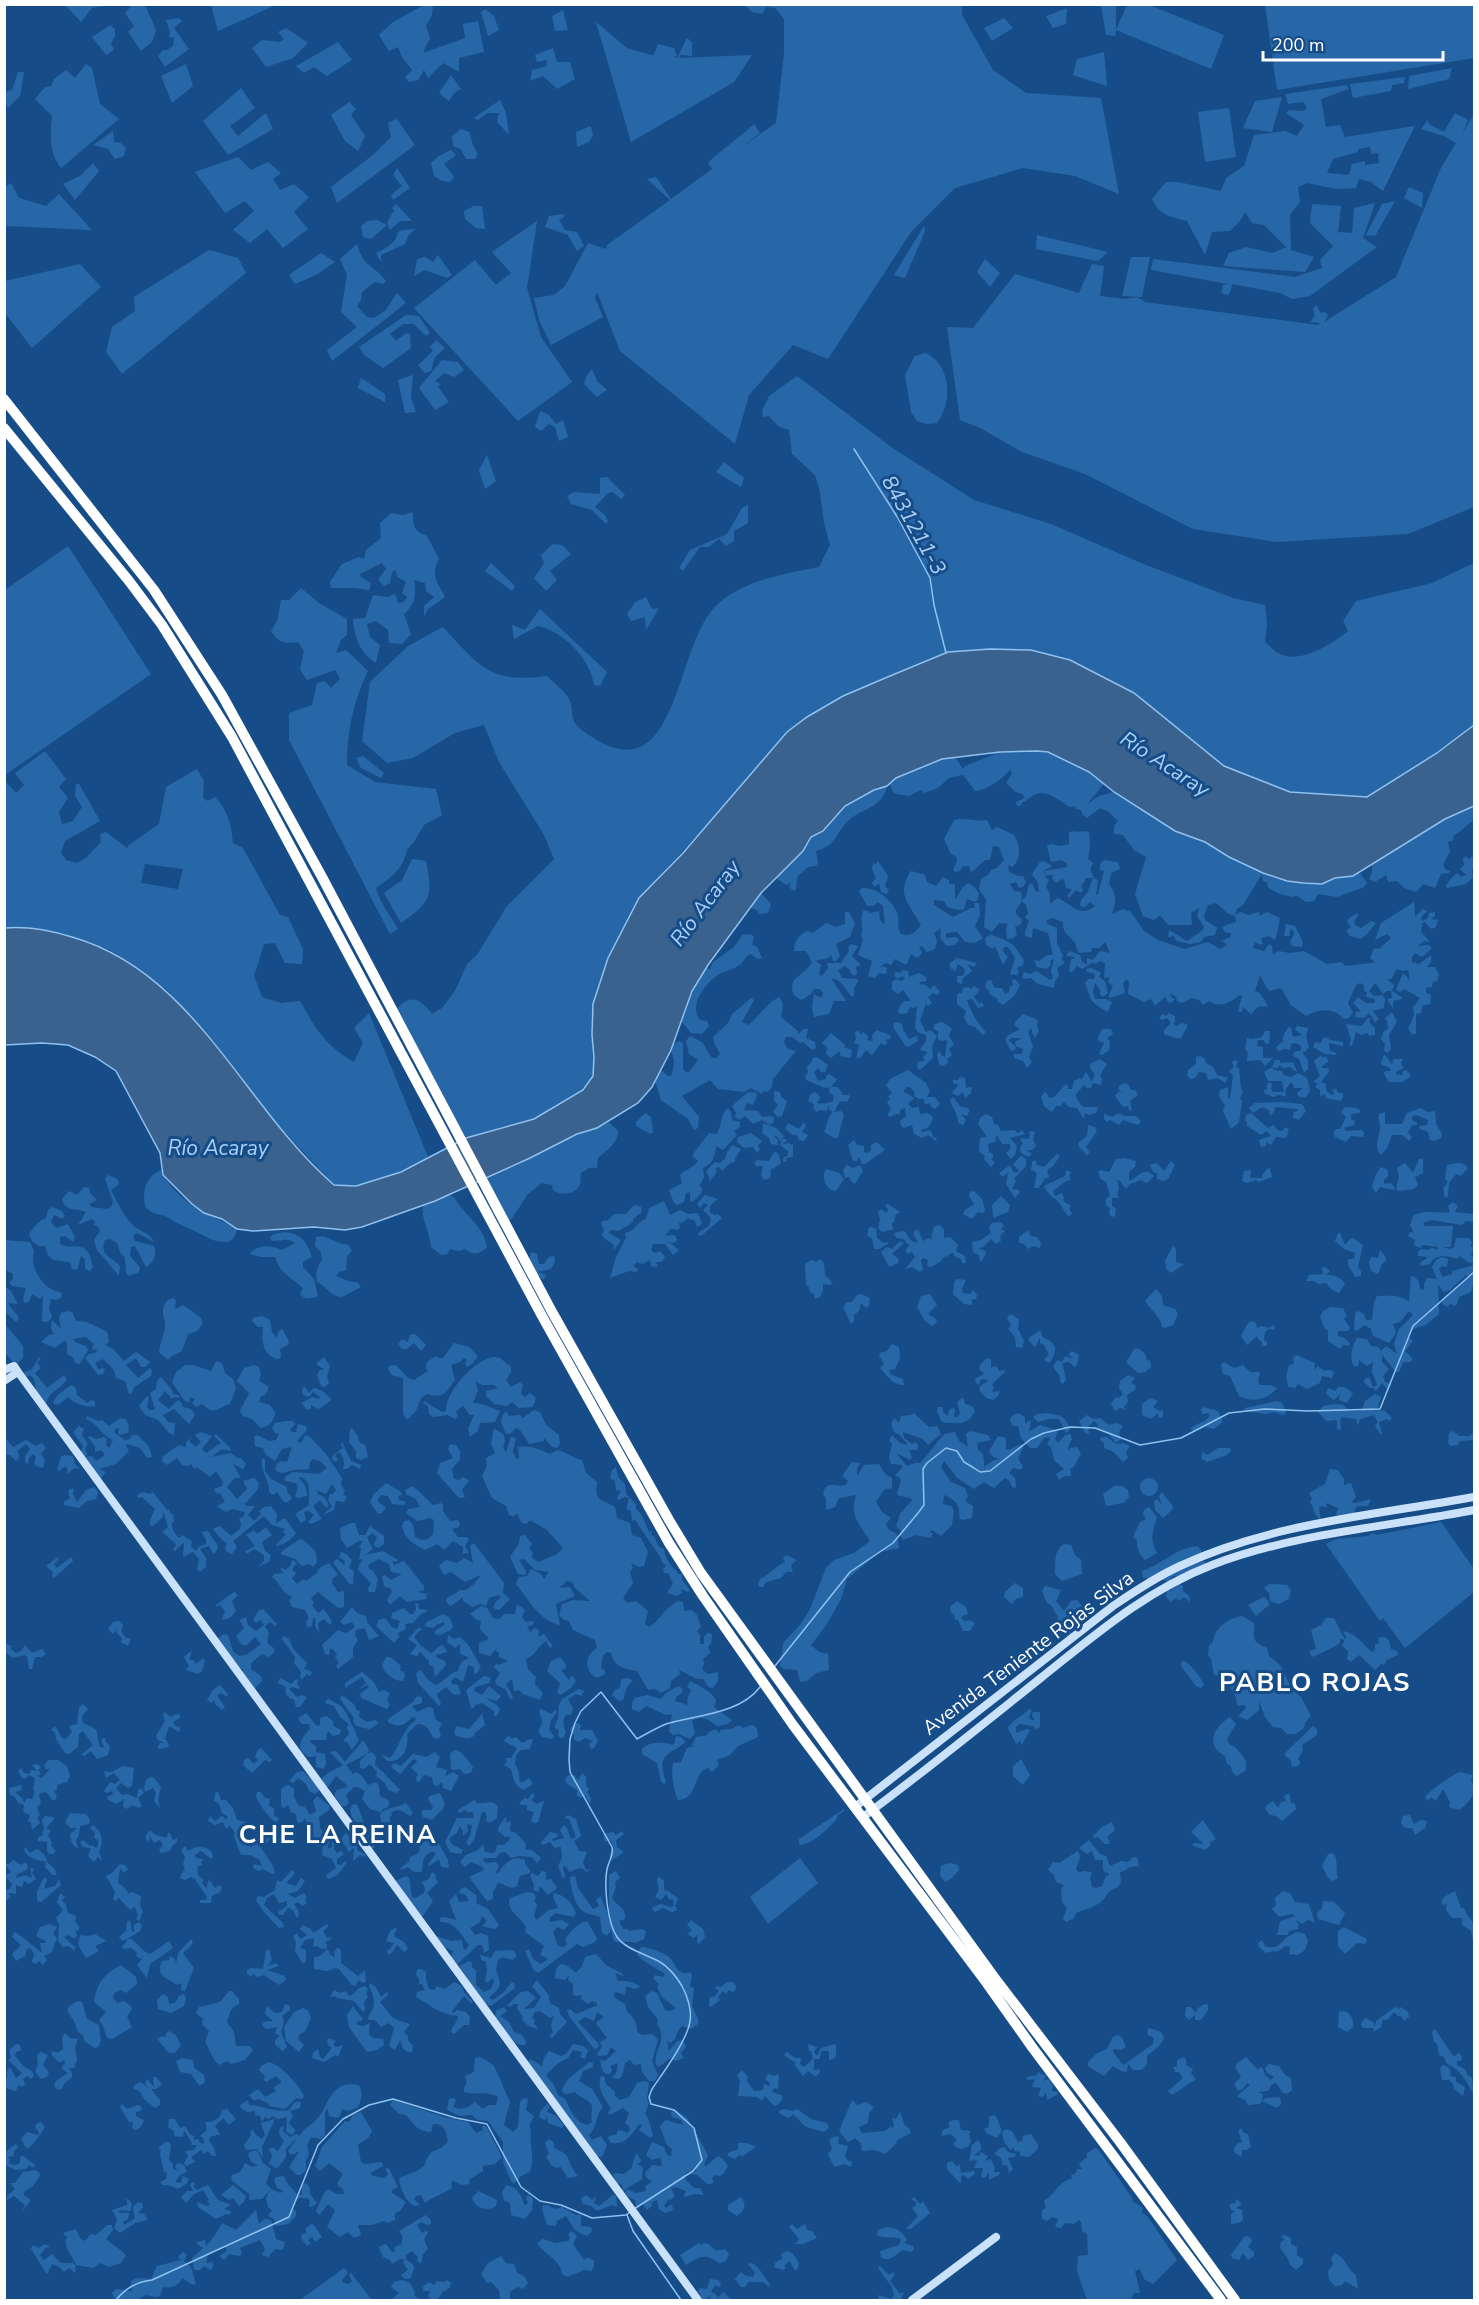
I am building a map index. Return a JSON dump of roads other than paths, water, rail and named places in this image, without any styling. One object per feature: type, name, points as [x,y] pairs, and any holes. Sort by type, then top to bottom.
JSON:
[{"type":"highway","points":[[4,399],[154,590],[222,695],[322,877],[547,1313],[676,1554],[757,1661],[772,1672],[860,1803],[863,1817],[1221,2301]]},
{"type":"highway","points":[[4,428],[129,581],[174,642],[238,748],[378,1011],[547,1313]]},
{"type":"highway","points":[[757,1661],[767,1688],[860,1803],[873,1810],[1235,2301]]},
{"type":"street","points":[[4,1370],[16,1369]]},
{"type":"street","points":[[4,1382],[16,1369]]},
{"type":"street","points":[[16,1369],[698,2301]]},
{"type":"street","name":"Avenida Teniente Rojas Silva","points":[[860,1803],[1113,1606],[1158,1577],[1208,1554],[1311,1525],[1474,1497]]},
{"type":"street","points":[[1432,1505],[1434,1518]]},
{"type":"street","name":"Avenida Teniente Rojas Silva","points":[[873,1810],[1120,1615],[1158,1590],[1213,1564],[1278,1545],[1317,1536],[1474,1510]]},
{"type":"street","points":[[863,1817],[873,1810]]},
{"type":"street","points":[[912,2301],[996,2237]]},
{"type":"water","name":"Río Acaray","points":[[990,649],[1031,650],[1070,660],[1134,693],[1224,766],[1290,792],[1367,797],[1437,753],[1474,725],[1474,806],[1445,819],[1353,876],[1335,878],[1322,884],[1303,883],[1287,881],[1263,873],[1229,857],[1205,842],[1175,831],[1114,792],[1089,772],[1048,752],[1000,752],[942,759],[896,778],[887,786],[874,790],[845,806],[823,831],[811,837],[803,851],[761,893],[708,965],[692,991],[671,1050],[652,1087],[638,1103],[597,1128],[577,1134],[435,1201],[362,1227],[345,1230],[314,1227],[253,1231],[237,1229],[222,1219],[204,1213],[163,1175],[160,1153],[116,1071],[95,1057],[68,1045],[42,1043],[5,1045],[5,928],[38,929],[72,937],[115,954],[152,979],[185,1010],[215,1044],[272,1118],[334,1185],[356,1186],[401,1172],[466,1138],[534,1119],[583,1090],[593,1076],[593,1004],[608,958],[639,898],[683,853],[787,732],[807,717],[843,696],[948,652]]},
{"type":"waterway","name":"8431211-3","points":[[854,449],[898,518],[930,578],[946,653]]},
{"type":"waterway","points":[[775,1666],[850,1572],[893,1543],[918,1513],[924,1505],[923,1469],[946,1448],[957,1451],[964,1462],[980,1472],[990,1471],[1031,1439],[1044,1433],[1070,1427],[1095,1428],[1140,1445],[1181,1438],[1229,1413],[1265,1409],[1308,1411],[1380,1409],[1413,1326],[1474,1272]]},
{"type":"waterway","points":[[634,2209],[693,2171],[702,2160],[694,2128],[674,2110],[651,2104],[649,2097],[685,2037],[690,2021],[690,2007],[682,1986],[670,1970],[660,1962],[625,1945],[617,1937],[607,1904],[607,1869],[612,1856],[612,1847],[570,1772],[570,1739],[581,1711],[601,1692],[637,1739],[666,1724],[717,1712],[741,1703],[760,1687]]},
{"type":"waterway","points":[[116,2300],[136,2284],[152,2280],[289,2217],[318,2145],[343,2119],[369,2105],[393,2099],[456,2118],[487,2124],[521,2187],[540,2201],[561,2205],[592,2218],[626,2215],[630,2212]]},
{"type":"waterway","points":[[627,2215],[633,2231],[681,2300]]},
{"type":"district","name":"PABLO ROJAS","points":[[1315,1682]]},
{"type":"district","name":"CHE LA REINA","points":[[338,1834]]}]
